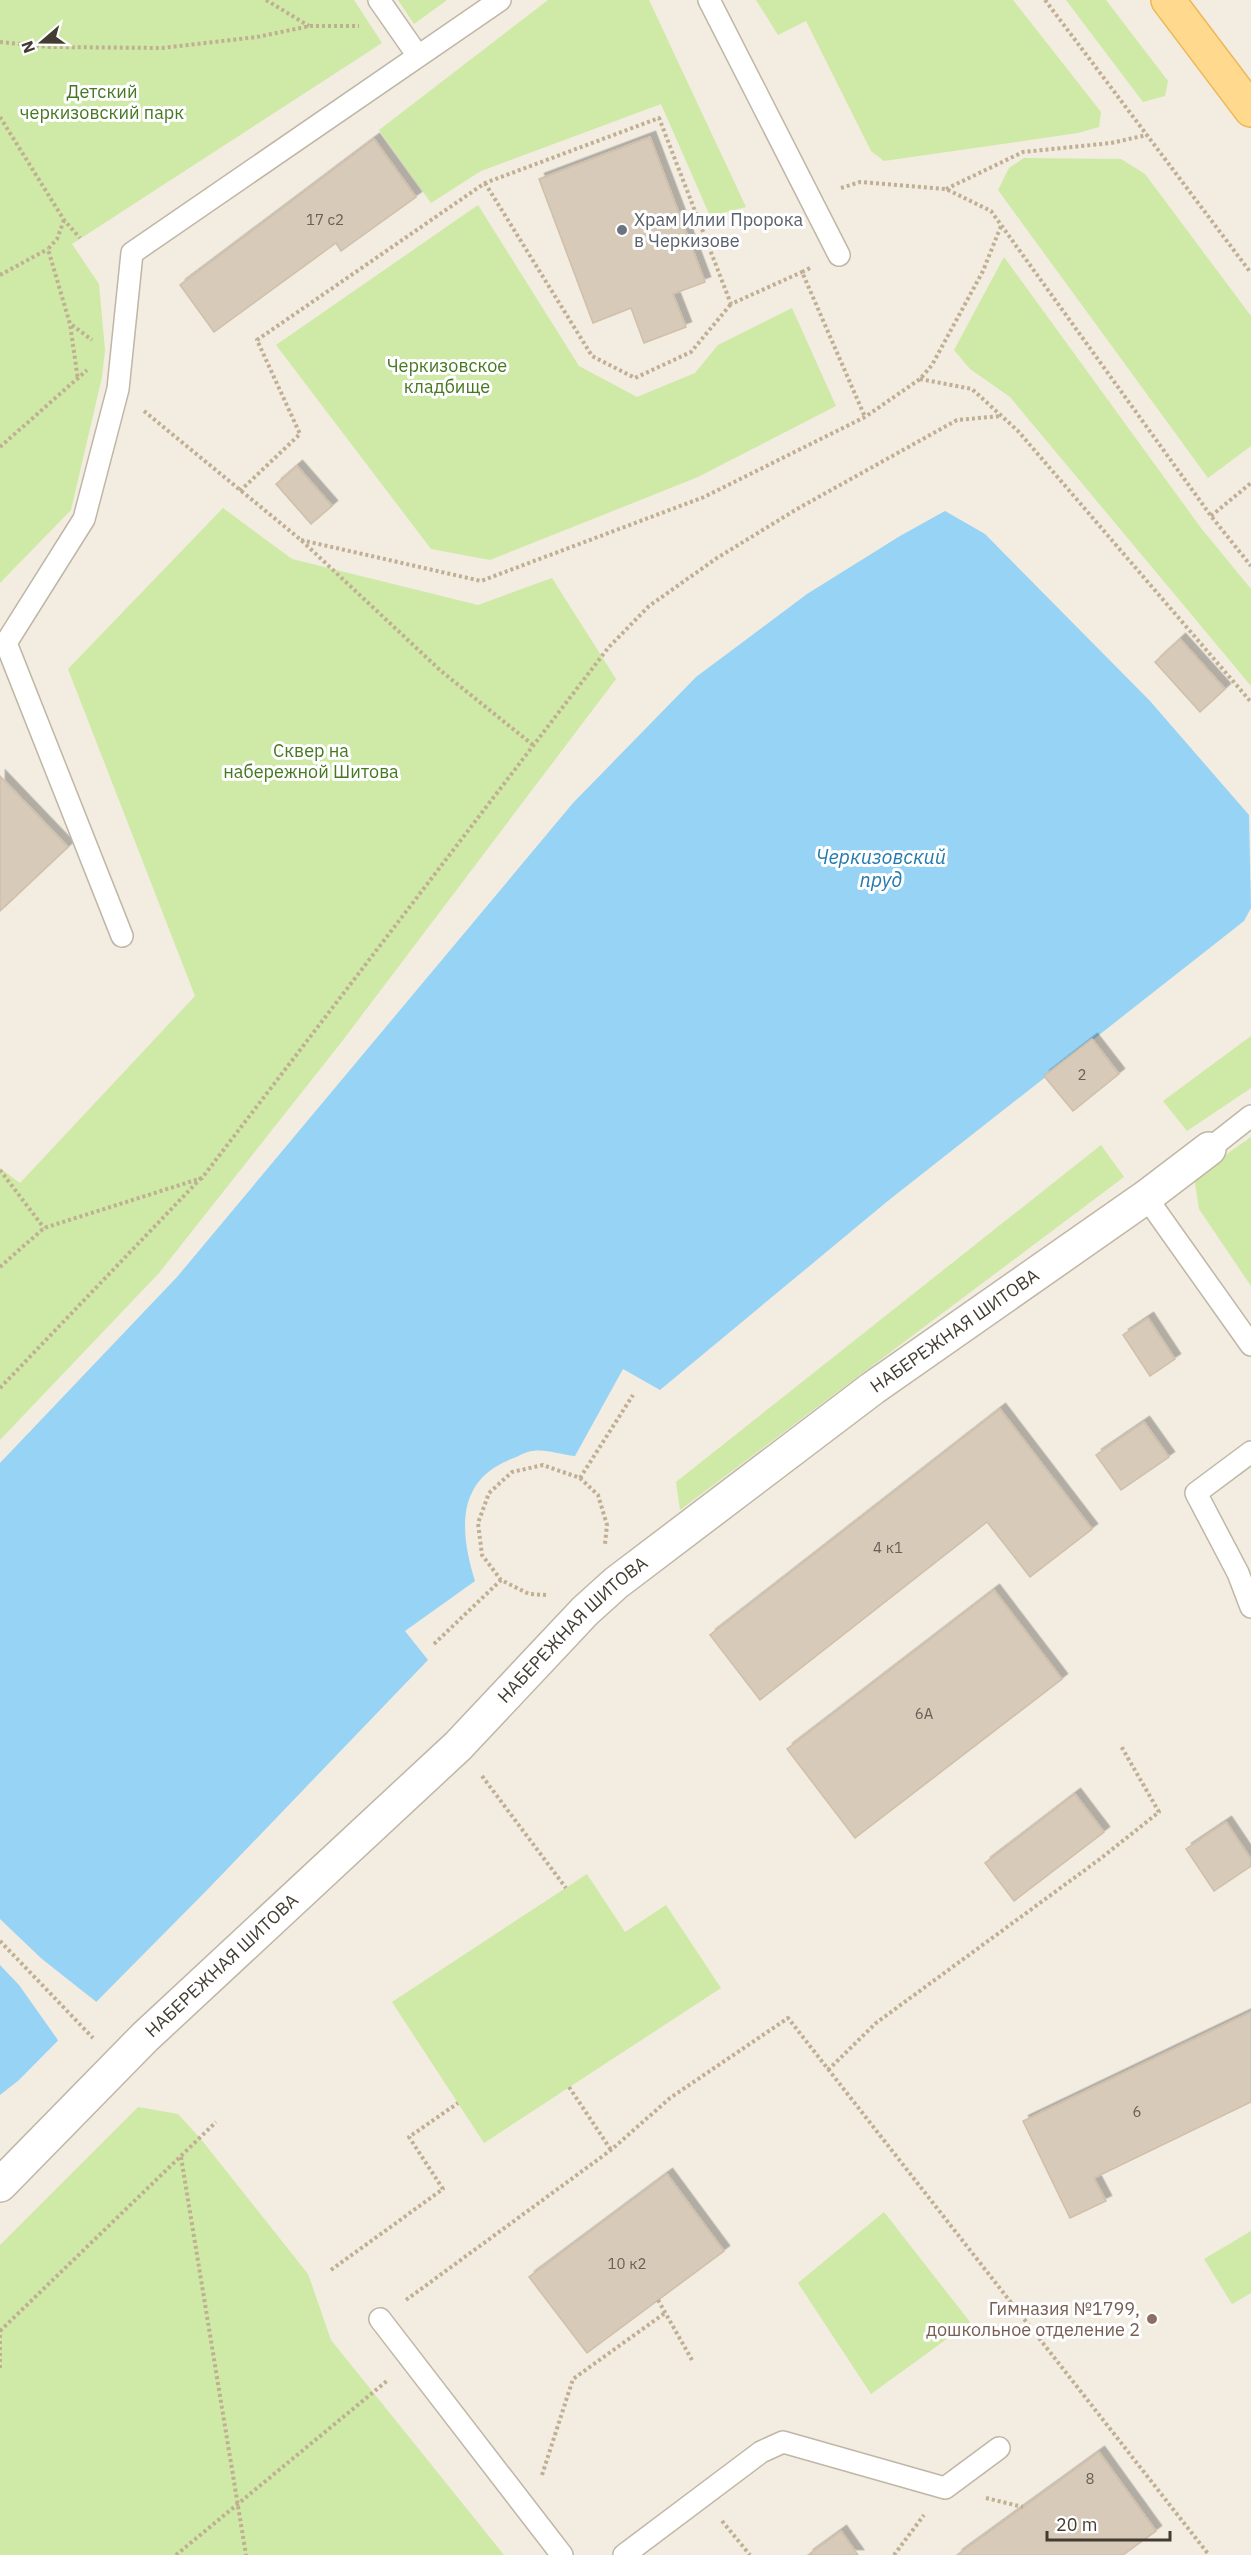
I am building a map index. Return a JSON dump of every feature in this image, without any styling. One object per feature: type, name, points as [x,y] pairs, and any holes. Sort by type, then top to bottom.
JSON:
[{"type":"main road","points":[[1168,0],[1251,110]]},
{"type":"street","name":"НАБЕРЕЖНАЯ ШИТОВА","points":[[0,2185],[145,2037],[458,1746],[585,1611],[625,1576],[873,1388],[1146,1197],[1209,1149]]},
{"type":"lane","points":[[379,0],[418,56]]},
{"type":"lane","points":[[122,936],[6,643],[84,519],[118,389],[132,253],[500,0]]},
{"type":"lane","points":[[709,0],[839,255]]},
{"type":"lane","points":[[1209,1149],[1251,1116]]},
{"type":"lane","points":[[1146,1197],[1251,1345]]},
{"type":"lane","points":[[1251,1452],[1196,1493],[1238,1573],[1251,1607]]},
{"type":"lane","points":[[380,2319],[562,2555]]},
{"type":"lane","points":[[624,2555],[761,2452],[783,2442],[945,2488],[999,2448]]},
{"type":"path","points":[[266,0],[310,26]]},
{"type":"path","points":[[1045,0],[1251,273]]},
{"type":"path","points":[[0,42],[50,48],[162,48],[257,37],[310,26],[395,24]]},
{"type":"path","points":[[0,117],[64,220],[80,238]]},
{"type":"path","points":[[240,491],[300,434],[257,340],[484,183],[659,118],[731,304]]},
{"type":"path","points":[[946,189],[1023,152],[1111,143],[1147,135]]},
{"type":"path","points":[[810,196],[860,182],[946,189],[991,211],[1211,516],[1251,566]]},
{"type":"path","points":[[484,183],[592,356],[635,378],[691,352],[731,304],[839,255]]},
{"type":"path","points":[[0,275],[48,249],[57,239],[64,220]]},
{"type":"path","points":[[301,540],[481,581],[704,497],[865,417],[920,378],[932,365],[983,271],[1001,226]]},
{"type":"path","points":[[0,447],[78,380],[70,324],[48,249]]},
{"type":"path","points":[[802,272],[865,417]]},
{"type":"path","points":[[70,324],[96,343]]},
{"type":"path","points":[[920,378],[972,389],[1018,431],[1251,702]]},
{"type":"path","points":[[118,389],[301,540],[441,671],[533,746]]},
{"type":"path","points":[[0,1388],[202,1178],[608,648],[649,606],[717,558],[796,509],[957,420],[1001,416]]},
{"type":"path","points":[[1211,516],[1251,483]]},
{"type":"path","points":[[0,1170],[44,1228]]},
{"type":"path","points":[[0,1267],[44,1228],[202,1178]]},
{"type":"path","points":[[580,1478],[633,1395]]},
{"type":"path","points":[[551,1594],[529,1594],[501,1580],[482,1555],[478,1523],[489,1493],[512,1472],[543,1465],[580,1478],[598,1495],[607,1525],[604,1552]]},
{"type":"path","points":[[434,1644],[501,1580]]},
{"type":"path","points":[[458,1746],[566,1888]]},
{"type":"path","points":[[828,2070],[876,2023],[1100,1859],[1159,1812],[1121,1746]]},
{"type":"path","points":[[0,1941],[99,2045]]},
{"type":"path","points":[[380,2319],[611,2150],[670,2098],[788,2018],[1209,2555]]},
{"type":"path","points":[[569,2087],[611,2150]]},
{"type":"path","points":[[331,2270],[443,2189],[409,2137],[458,2103]]},
{"type":"path","points":[[0,2368],[0,2331],[216,2122]]},
{"type":"path","points":[[181,2157],[246,2555]]},
{"type":"path","points":[[658,2300],[692,2361]]},
{"type":"path","points":[[529,2513],[573,2379],[665,2313]]},
{"type":"path","points":[[176,2555],[236,2502],[396,2373]]},
{"type":"path","points":[[894,2555],[945,2488]]},
{"type":"path","points":[[703,2497],[750,2555]]},
{"type":"green space","name":"Детский черкизовский парк","points":[[0,0],[354,0],[382,43],[72,244],[99,284],[105,350],[102,377],[71,510],[0,583]]},
{"type":"green space","points":[[398,0],[447,0],[414,24]]},
{"type":"green space","points":[[548,0],[649,0],[746,207],[710,216],[661,104],[481,171],[431,203],[379,130]]},
{"type":"green space","points":[[756,0],[1013,0],[1101,112],[1099,127],[1078,133],[884,161],[871,151],[806,21],[778,35]]},
{"type":"green space","points":[[1066,0],[1106,0],[1168,81],[1165,96],[1143,102]]},
{"type":"green space","points":[[1024,158],[1121,159],[1145,174],[1251,316],[1251,446],[1208,478],[998,190],[1009,168]]},
{"type":"green space","name":"Черкизовское кладбище","points":[[478,205],[579,366],[637,397],[695,373],[718,345],[792,308],[836,406],[698,477],[490,560],[431,549],[276,345]]},
{"type":"green space","points":[[1004,257],[1201,528],[1251,589],[1251,686],[1010,397],[970,369],[954,350]]},
{"type":"green space","name":"Сквер на набережной Шитова","points":[[223,508],[292,559],[478,605],[552,578],[616,679],[340,1044],[159,1273],[0,1440],[0,1168],[20,1183],[195,996],[68,669]]},
{"type":"green space","points":[[1251,1036],[1251,1088],[1187,1131],[1163,1101]]},
{"type":"green space","points":[[1251,1137],[1251,1286],[1199,1209],[1194,1177]]},
{"type":"green space","points":[[1101,1145],[1124,1177],[680,1510],[676,1482]]},
{"type":"green space","points":[[587,1874],[625,1932],[666,1905],[721,1988],[484,2143],[392,2002]]},
{"type":"green space","points":[[138,2107],[178,2114],[200,2138],[308,2274],[331,2340],[504,2555],[0,2555],[0,2245]]},
{"type":"green space","points":[[884,2212],[970,2322],[871,2394],[798,2283]]},
{"type":"green space","points":[[1251,2231],[1251,2293],[1232,2304],[1204,2259]]},
{"type":"water","name":"Черкизовский пруд","points":[[945,511],[985,534],[1150,701],[1249,815],[1251,908],[1244,921],[889,1200],[660,1390],[623,1369],[575,1456],[530,1451],[493,1469],[480,1480],[471,1494],[466,1510],[465,1527],[466,1544],[475,1581],[405,1631],[428,1660],[209,1888],[19,2080],[0,2095],[0,1463],[177,1277],[573,803],[696,677],[807,594]]},
{"type":"pier","points":[[0,1919],[42,1959],[99,2004],[60,2043],[19,1985],[0,1965]]},
{"type":"building","name":"Храм Илии Пророка в Черкизове","points":[[650,137],[705,282],[673,294],[686,327],[644,343],[631,308],[593,323],[539,179]]},
{"type":"building","points":[[374,139],[416,197],[341,251],[336,243],[214,332],[180,285]]},
{"type":"building","points":[[297,466],[332,506],[311,524],[276,484]]},
{"type":"building","points":[[1180,639],[1225,689],[1200,712],[1155,662]]},
{"type":"building","points":[[0,776],[68,847],[0,911]]},
{"type":"building","points":[[1092,1039],[1119,1074],[1073,1111],[1044,1076]]},
{"type":"building","points":[[1148,1318],[1175,1359],[1150,1376],[1123,1335]]},
{"type":"building","points":[[1000,1409],[1092,1529],[1030,1577],[987,1522],[760,1700],[710,1635]]},
{"type":"building","points":[[1144,1422],[1169,1457],[1121,1490],[1096,1455]]},
{"type":"building","points":[[994,1590],[1062,1679],[855,1838],[787,1749]]},
{"type":"building","points":[[1075,1794],[1104,1832],[1014,1901],[985,1863]]},
{"type":"building","points":[[1226,1822],[1251,1859],[1251,1866],[1214,1891],[1186,1849]]},
{"type":"building","points":[[1251,2012],[1251,2102],[1094,2178],[1106,2201],[1070,2218],[1023,2121]]},
{"type":"building","points":[[667,2174],[724,2251],[587,2353],[529,2277]]},
{"type":"building","points":[[1099,2452],[1156,2531],[1123,2555],[957,2555]]},
{"type":"building","points":[[841,2531],[858,2555],[808,2555]]},
{"type":"place","name":"Храм Илии Пророка в Черкизове","points":[[622,230]]},
{"type":"place","name":"Гимназия №1799, дошкольное отделение 2","points":[[1152,2319]]}]
